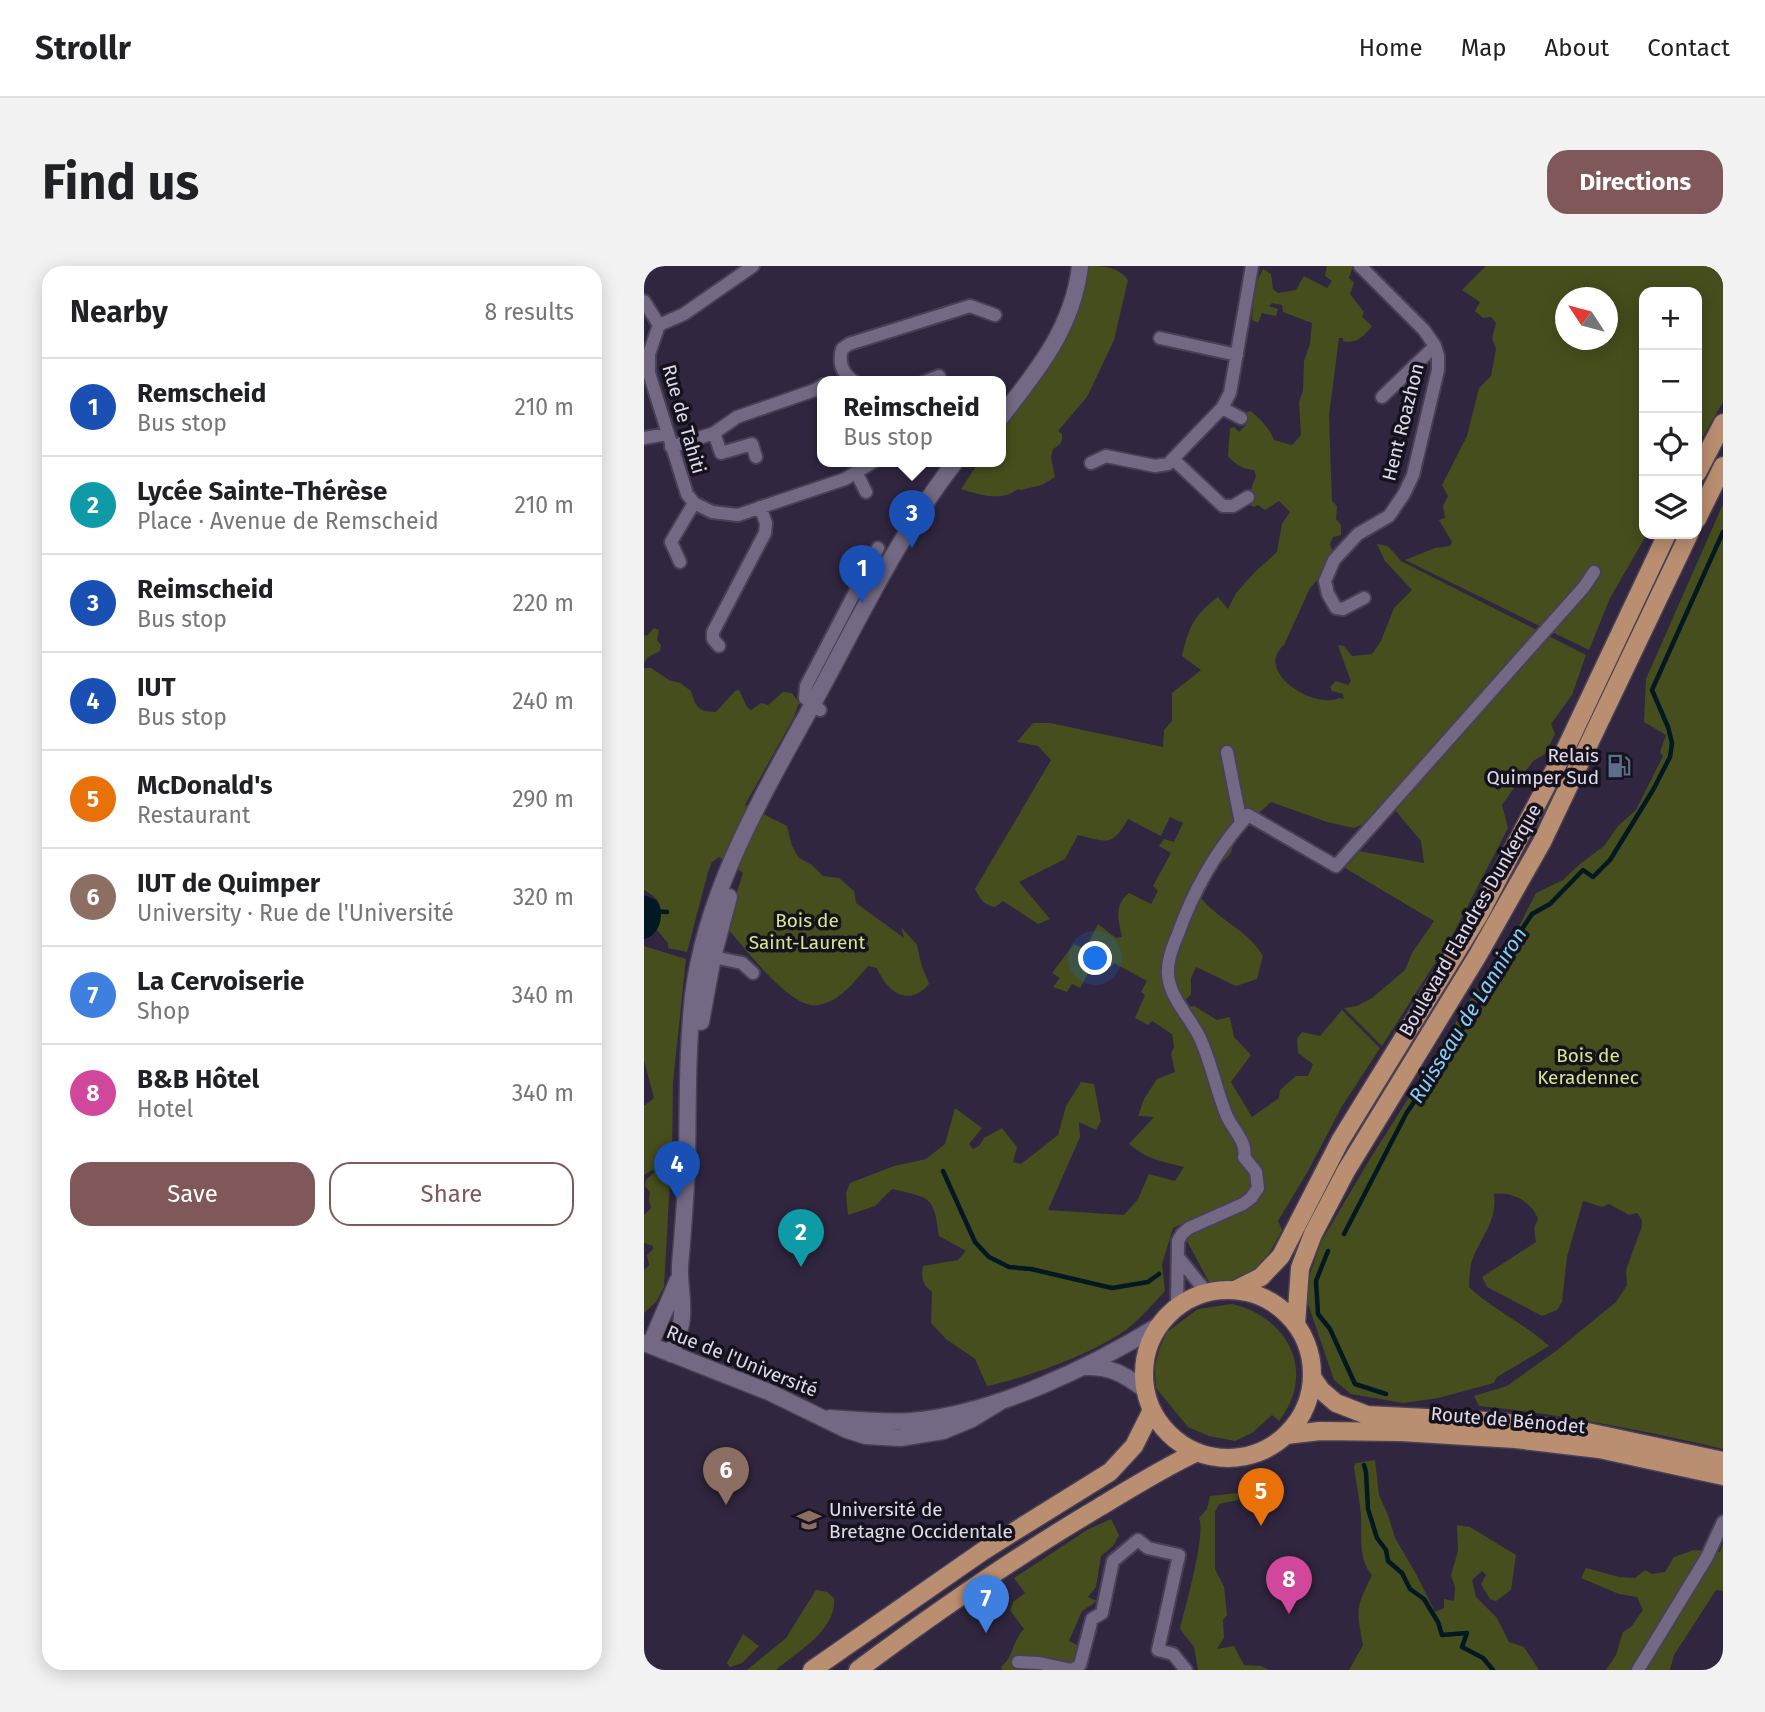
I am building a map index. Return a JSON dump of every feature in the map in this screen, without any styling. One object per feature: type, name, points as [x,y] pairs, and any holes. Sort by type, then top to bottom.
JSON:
[{"type":"main road","points":[[1702,463],[1723,423]]},
{"type":"main road","points":[[1702,509],[1723,466]]},
{"type":"main road","name":"Boulevard Flandres Dunkerque","points":[[1235,1290],[1261,1277],[1281,1256],[1340,1141],[1496,886],[1566,748],[1665,539]]},
{"type":"main road","name":"Boulevard Flandres Dunkerque","points":[[1296,1324],[1300,1268],[1313,1234],[1346,1171],[1498,922],[1542,842],[1687,539]]},
{"type":"main road","points":[[1235,1290],[1269,1301],[1284,1311],[1296,1324],[1308,1349],[1312,1377],[1304,1408],[1286,1435],[1273,1445],[1244,1457],[1228,1458],[1197,1452],[1170,1435],[1152,1410],[1144,1389],[1143,1373],[1146,1355],[1161,1324],[1177,1307],[1207,1293],[1235,1290]]},
{"type":"main road","name":"Route de Bénodet","points":[[1312,1377],[1321,1390],[1336,1403],[1367,1415],[1565,1428],[1723,1461]]},
{"type":"main road","points":[[811,1670],[983,1551],[1110,1472],[1134,1446],[1152,1410]]},
{"type":"main road","name":"Route de Bénodet","points":[[1286,1435],[1304,1431],[1401,1432],[1515,1439],[1599,1450],[1723,1476]]},
{"type":"main road","points":[[858,1670],[937,1611],[1027,1551],[1166,1467],[1197,1452]]},
{"type":"street","points":[[644,301],[659,325],[684,314],[753,266]]},
{"type":"street","points":[[1006,397],[1050,336],[1060,313],[1071,266]]},
{"type":"street","points":[[1006,411],[1059,337],[1074,299],[1080,266]]},
{"type":"street","points":[[1091,463],[1106,456],[1162,466],[1173,459],[1222,408],[1230,393],[1252,266]]},
{"type":"street","name":"Hent Roazhon","points":[[1360,266],[1424,330],[1435,346],[1439,362],[1409,485],[1389,516],[1358,534],[1345,546],[1326,576],[1326,588],[1336,608],[1343,609],[1364,598]]},
{"type":"street","points":[[848,376],[843,372],[840,355],[842,349],[849,344],[970,306],[995,315]]},
{"type":"street","name":"Rue de Tahiti","points":[[659,325],[649,354],[648,366],[684,488],[694,503],[712,512],[738,515],[857,474],[866,467]]},
{"type":"street","points":[[1160,338],[1237,355]]},
{"type":"street","name":"Hent Roazhon","points":[[1382,397],[1435,346]]},
{"type":"street","points":[[837,376],[843,372]]},
{"type":"street","points":[[671,447],[714,433],[737,417],[817,389]]},
{"type":"street","points":[[1222,408],[1241,418]]},
{"type":"street","points":[[714,433],[721,453],[752,444],[756,457]]},
{"type":"street","points":[[644,438],[667,434]]},
{"type":"street","points":[[1173,459],[1223,506],[1233,506],[1248,497]]},
{"type":"street","points":[[671,1354],[682,1323],[679,1278],[687,1139],[687,1062],[693,997],[707,955],[716,900],[740,843],[922,507],[954,467]]},
{"type":"street","points":[[857,474],[866,492]]},
{"type":"street","points":[[680,562],[671,542],[694,503]]},
{"type":"street","points":[[719,646],[713,639],[715,628],[765,533],[766,523],[760,507]]},
{"type":"street","points":[[816,707],[805,698],[806,687],[878,548]]},
{"type":"street","points":[[1177,1307],[1178,1241],[1185,1232],[1251,1198],[1258,1188],[1256,1172],[1244,1157],[1245,1148],[1226,1116],[1199,1035],[1171,990],[1168,979],[1173,946],[1193,895],[1215,855],[1248,815],[1336,866],[1584,587],[1594,572]]},
{"type":"street","points":[[863,574],[888,574]]},
{"type":"street","points":[[1227,752],[1241,823]]},
{"type":"street","points":[[707,955],[742,963],[753,973]]},
{"type":"street","points":[[1178,1257],[1207,1293]]},
{"type":"street","points":[[647,1344],[679,1278]]},
{"type":"street","name":"Rue de l'Université","points":[[647,1344],[769,1392],[847,1430],[866,1436],[916,1437],[964,1423],[1000,1402],[1082,1367],[1161,1324]]},
{"type":"street","name":"Rue de l'Université","points":[[1082,1367],[1097,1366],[1118,1371],[1144,1389]]},
{"type":"street","points":[[1638,1670],[1707,1557],[1723,1522]]},
{"type":"street","points":[[1018,1662],[1039,1663],[1070,1670],[1080,1665],[1091,1619],[1102,1613],[1113,1561],[1138,1540],[1143,1546],[1179,1555],[1158,1650],[1173,1654],[1186,1670]]},
{"type":"green space","points":[[1084,266],[1114,269],[1124,275],[1128,280],[1114,340],[1087,397],[1058,431],[1062,434],[1062,440],[1053,449],[1051,457],[1055,477],[1042,485],[998,496],[961,489],[976,467],[1006,467],[1006,421],[1036,379],[1047,372]]},
{"type":"green space","points":[[1327,266],[1353,266],[1349,278],[1354,283],[1350,294],[1364,312],[1362,317],[1372,326],[1356,340],[1348,342],[1339,338],[1329,416],[1332,501],[1337,506],[1336,519],[1341,525],[1341,535],[1333,537],[1330,544],[1333,552],[1310,588],[1284,645],[1276,655],[1276,666],[1281,676],[1290,686],[1302,693],[1328,700],[1344,699],[1343,694],[1332,691],[1330,687],[1336,681],[1348,685],[1351,681],[1338,645],[1344,646],[1352,656],[1372,654],[1381,641],[1394,608],[1412,590],[1385,561],[1377,544],[1388,546],[1401,561],[1586,655],[1572,695],[1551,724],[1555,734],[1545,754],[1533,761],[1502,805],[1508,828],[1451,938],[1382,1046],[1344,1008],[1357,1006],[1372,998],[1405,970],[1412,953],[1434,921],[1345,868],[1359,851],[1424,863],[1421,841],[1395,810],[1354,828],[1327,822],[1271,802],[1235,835],[1231,853],[1210,874],[1198,894],[1257,947],[1263,956],[1257,979],[1236,986],[1196,967],[1191,978],[1191,994],[1184,1002],[1187,1007],[1194,1006],[1217,1020],[1230,1017],[1234,1037],[1251,1055],[1231,1082],[1252,1117],[1279,1098],[1280,1090],[1296,1076],[1308,1076],[1313,1064],[1298,1053],[1297,1039],[1302,1032],[1320,1036],[1342,1010],[1380,1048],[1341,1108],[1278,1221],[1282,1230],[1276,1242],[1255,1269],[1236,1280],[1210,1284],[1187,1241],[1193,1230],[1186,1222],[1173,1228],[1162,1264],[1165,1291],[1127,1329],[1060,1364],[987,1386],[975,1359],[946,1339],[931,1323],[932,1292],[922,1278],[923,1266],[958,1260],[966,1251],[939,1236],[932,1205],[922,1197],[892,1189],[875,1206],[848,1215],[846,1193],[850,1183],[894,1166],[926,1159],[945,1144],[955,1108],[982,1128],[969,1144],[973,1149],[979,1146],[984,1138],[1002,1128],[1017,1147],[1013,1162],[1021,1164],[1058,1135],[1066,1106],[1081,1082],[1094,1084],[1101,1121],[1096,1130],[1079,1122],[1080,1137],[1048,1210],[1124,1215],[1138,1199],[1149,1174],[1175,1181],[1184,1167],[1149,1157],[1129,1144],[1154,1117],[1138,1116],[1144,1099],[1157,1079],[1175,1072],[1171,1054],[1174,1047],[1172,1034],[1152,1021],[1148,1025],[1135,1018],[1145,995],[1141,992],[1147,981],[1114,963],[1111,967],[1100,962],[1096,969],[1091,968],[1080,988],[1072,984],[1067,992],[1053,987],[1060,978],[1052,973],[1074,944],[1085,949],[1098,924],[1116,938],[1122,937],[1119,908],[1129,893],[1151,904],[1158,891],[1153,886],[1171,853],[1159,846],[1164,839],[1174,842],[1183,823],[1170,817],[1161,836],[1128,819],[1118,834],[1108,840],[1078,835],[1065,859],[1019,882],[1050,919],[1038,924],[1003,901],[995,907],[988,905],[975,889],[1051,760],[1038,746],[1017,742],[1033,723],[1050,723],[1163,747],[1164,730],[1172,721],[1172,693],[1201,670],[1182,656],[1193,623],[1218,597],[1228,609],[1236,593],[1277,552],[1282,524],[1290,512],[1279,501],[1265,510],[1258,505],[1250,505],[1256,476],[1254,470],[1240,466],[1228,456],[1230,428],[1234,427],[1239,432],[1246,425],[1242,422],[1244,414],[1250,411],[1264,424],[1274,440],[1292,445],[1301,435],[1299,402],[1303,391],[1304,361],[1310,344],[1312,323],[1283,312],[1282,305],[1272,303],[1269,306],[1278,309],[1276,316],[1262,313],[1258,323],[1252,320],[1254,287],[1263,269],[1271,274],[1273,289],[1278,293],[1296,290],[1304,276],[1327,288],[1332,281],[1325,276]]},
{"type":"green space","points":[[1486,266],[1723,266],[1723,402],[1702,438],[1702,287],[1639,287],[1639,539],[1644,539],[1610,598],[1589,650],[1405,560],[1435,548],[1450,546],[1452,542],[1439,520],[1445,518],[1443,506],[1448,496],[1442,485],[1467,436],[1479,388],[1491,376],[1496,349],[1492,338],[1496,323],[1491,317],[1483,318],[1475,311],[1480,302],[1462,290]]},
{"type":"green space","name":"Bois de Keradennec","points":[[1723,504],[1723,1449],[1601,1423],[1479,1406],[1474,1396],[1507,1386],[1556,1351],[1616,1302],[1627,1285],[1626,1270],[1642,1220],[1637,1213],[1629,1215],[1609,1204],[1602,1207],[1583,1201],[1567,1257],[1562,1302],[1557,1310],[1542,1316],[1487,1287],[1482,1277],[1536,1242],[1534,1228],[1538,1219],[1531,1208],[1514,1196],[1494,1194],[1491,1220],[1472,1261],[1469,1287],[1549,1346],[1497,1377],[1494,1383],[1438,1398],[1403,1403],[1351,1394],[1334,1380],[1306,1298],[1308,1280],[1321,1242],[1370,1159],[1517,930],[1536,893],[1563,880],[1604,846],[1618,826],[1636,810],[1663,756],[1660,752],[1666,735],[1644,722],[1646,679]]},
{"type":"green space","points":[[654,628],[659,630],[657,640],[661,645],[660,651],[648,657],[644,663],[644,635],[647,636]]},
{"type":"green space","name":"Bois de Saint-Laurent","points":[[644,668],[651,668],[669,680],[680,683],[691,691],[695,703],[704,711],[716,712],[739,690],[751,710],[761,703],[768,705],[783,692],[792,693],[799,703],[794,717],[745,805],[787,826],[792,846],[799,858],[812,865],[823,876],[839,878],[854,891],[856,903],[904,938],[901,927],[917,945],[929,984],[914,995],[899,994],[881,977],[877,968],[868,966],[833,1000],[818,1005],[807,1004],[794,998],[768,975],[726,927],[743,873],[719,857],[712,862],[708,872],[687,952],[668,948],[668,943],[657,930],[661,911],[659,902],[644,890]]},
{"type":"green space","points":[[644,946],[686,959],[673,1082],[672,1159],[664,1167],[664,1173],[670,1179],[664,1287],[656,1302],[644,1313],[644,1270],[649,1265],[647,1255],[653,1249],[653,1246],[644,1243],[644,1215],[651,1208],[650,1192],[645,1186],[646,1180],[655,1172],[652,1170],[644,1175],[644,1106],[654,1098],[644,1060]]},
{"type":"green space","points":[[1232,1304],[1252,1311],[1282,1334],[1291,1349],[1296,1366],[1296,1384],[1279,1421],[1272,1415],[1252,1433],[1235,1441],[1209,1436],[1188,1427],[1156,1388],[1155,1366],[1167,1332],[1198,1309]]},
{"type":"green space","points":[[1375,1460],[1379,1495],[1395,1538],[1435,1612],[1444,1608],[1444,1599],[1454,1601],[1455,1587],[1451,1575],[1458,1551],[1457,1525],[1470,1527],[1516,1555],[1511,1590],[1496,1601],[1490,1599],[1481,1584],[1486,1575],[1482,1571],[1472,1580],[1476,1597],[1497,1618],[1509,1642],[1524,1647],[1539,1670],[1349,1670],[1363,1645],[1359,1608],[1372,1575],[1363,1555],[1354,1466],[1356,1463]]},
{"type":"green space","points":[[1238,1493],[1238,1500],[1219,1504],[1215,1512],[1215,1569],[1224,1587],[1227,1615],[1223,1620],[1224,1638],[1217,1649],[1234,1646],[1244,1665],[1261,1666],[1269,1670],[1198,1670],[1194,1647],[1180,1629],[1200,1540],[1199,1518],[1207,1509],[1210,1496]]},
{"type":"green space","points":[[1111,1519],[1119,1535],[1113,1546],[1101,1556],[1096,1587],[1088,1597],[1097,1601],[1082,1611],[1069,1641],[1081,1647],[1075,1665],[1061,1670],[1002,1670],[1001,1667],[1024,1629],[1010,1610],[1013,1602],[1025,1593],[1014,1578],[1087,1530]]},
{"type":"green space","points":[[1723,1543],[1723,1591],[1716,1590],[1674,1655],[1670,1670],[1606,1670],[1616,1655],[1623,1632],[1631,1627],[1643,1610],[1637,1597],[1619,1594],[1581,1578],[1586,1568],[1619,1577],[1635,1578],[1645,1570],[1652,1574],[1665,1572],[1674,1557],[1694,1550],[1720,1552]]},
{"type":"green space","points":[[816,1590],[827,1592],[834,1598],[833,1610],[823,1630],[776,1670],[747,1670],[786,1638]]},
{"type":"green space","points":[[743,1634],[759,1646],[742,1663],[730,1667],[727,1663]]},
{"type":"water","points":[[644,895],[656,900],[661,917],[654,933],[644,939]]},
{"type":"waterway","name":"Ruisseau de Lanniron","points":[[1344,1234],[1406,1114],[1483,998],[1494,972],[1532,914],[1550,904],[1583,870],[1593,877],[1610,860],[1653,790],[1670,757],[1672,743],[1652,690],[1723,532]]},
{"type":"waterway","points":[[644,910],[667,912]]},
{"type":"waterway","points":[[943,1171],[975,1242],[989,1257],[1009,1267],[1031,1269],[1112,1288],[1148,1282],[1159,1274]]},
{"type":"waterway","name":"Ruisseau de Lanniron","points":[[1328,1251],[1316,1281],[1318,1314],[1330,1329],[1355,1384],[1386,1394]]},
{"type":"waterway","name":"Ruisseau de Lanniron","points":[[1364,1465],[1368,1509],[1388,1561],[1402,1573],[1410,1589],[1424,1599],[1438,1622],[1442,1635],[1467,1633],[1462,1647],[1483,1658],[1493,1670]]},
{"type":"place","name":"Reimscheid","points":[[912,548]]},
{"type":"place","name":"Remscheid","points":[[862,603]]},
{"type":"place","name":"Relais Quimper Sud","points":[[1619,766]]},
{"type":"place","name":"IUT","points":[[677,1199]]},
{"type":"place","name":"Lycée Sainte-Thérèse","points":[[801,1267]]},
{"type":"place","name":"IUT de Quimper","points":[[726,1505]]},
{"type":"place","name":"Université de Bretagne Occidentale","points":[[809,1520]]},
{"type":"place","name":"McDonald's","points":[[1261,1526]]},
{"type":"place","name":"B&B Hôtel","points":[[1289,1614]]},
{"type":"place","name":"La Cervoiserie","points":[[986,1633]]}]
